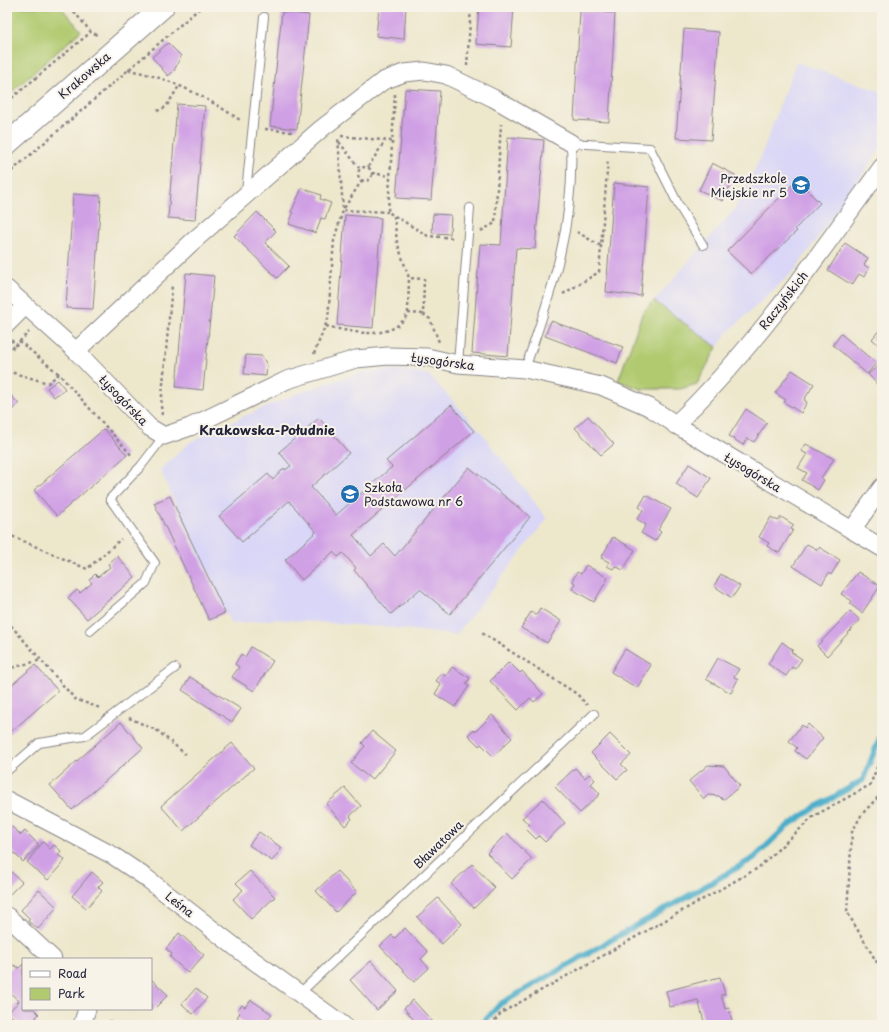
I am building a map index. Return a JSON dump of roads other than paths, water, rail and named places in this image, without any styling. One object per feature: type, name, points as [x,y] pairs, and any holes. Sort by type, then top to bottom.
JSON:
[{"type":"street","name":"Krakowska","points":[[7,144],[163,7]]},
{"type":"street","points":[[76,351],[174,258],[321,129],[383,81],[404,72],[424,71],[446,75],[502,103],[571,143]]},
{"type":"street","name":"Raczyńskich","points":[[675,425],[708,393],[770,317],[882,167]]},
{"type":"street","name":"Łysogórska","points":[[7,289],[76,351],[149,427],[164,436],[190,427],[287,380],[356,360],[388,356],[427,357],[458,364],[525,369],[601,386],[649,407],[675,425],[882,548]]},
{"type":"street","points":[[7,324],[25,306]]},
{"type":"street","points":[[852,530],[882,487]]},
{"type":"street","name":"Leśna","points":[[7,800],[99,848],[139,873],[243,952],[343,1025]]},
{"type":"street","points":[[7,916],[52,958]]},
{"type":"street","points":[[82,1025],[87,1010]]},
{"type":"lane","points":[[246,195],[264,17]]},
{"type":"lane","points":[[525,369],[548,304],[566,226],[573,176],[571,143],[650,148],[679,206],[703,245]]},
{"type":"lane","points":[[458,364],[470,208]]},
{"type":"lane","points":[[90,631],[146,583],[155,563],[110,499],[141,466],[164,436]]},
{"type":"lane","points":[[7,771],[38,743],[85,736],[174,668]]},
{"type":"lane","name":"Bławatowa","points":[[300,993],[594,714]]},
{"type":"waterway","points":[[481,1025],[500,1004],[754,858],[786,827],[813,809],[863,780],[882,732]]},
{"type":"place","name":"Przedszkole Miejskie nr 5","points":[[801,185]]},
{"type":"place","name":"Szkoła Podstawowa nr 6","points":[[350,494]]},
{"type":"district","name":"Krakowska-Południe","points":[[267,429]]}]
